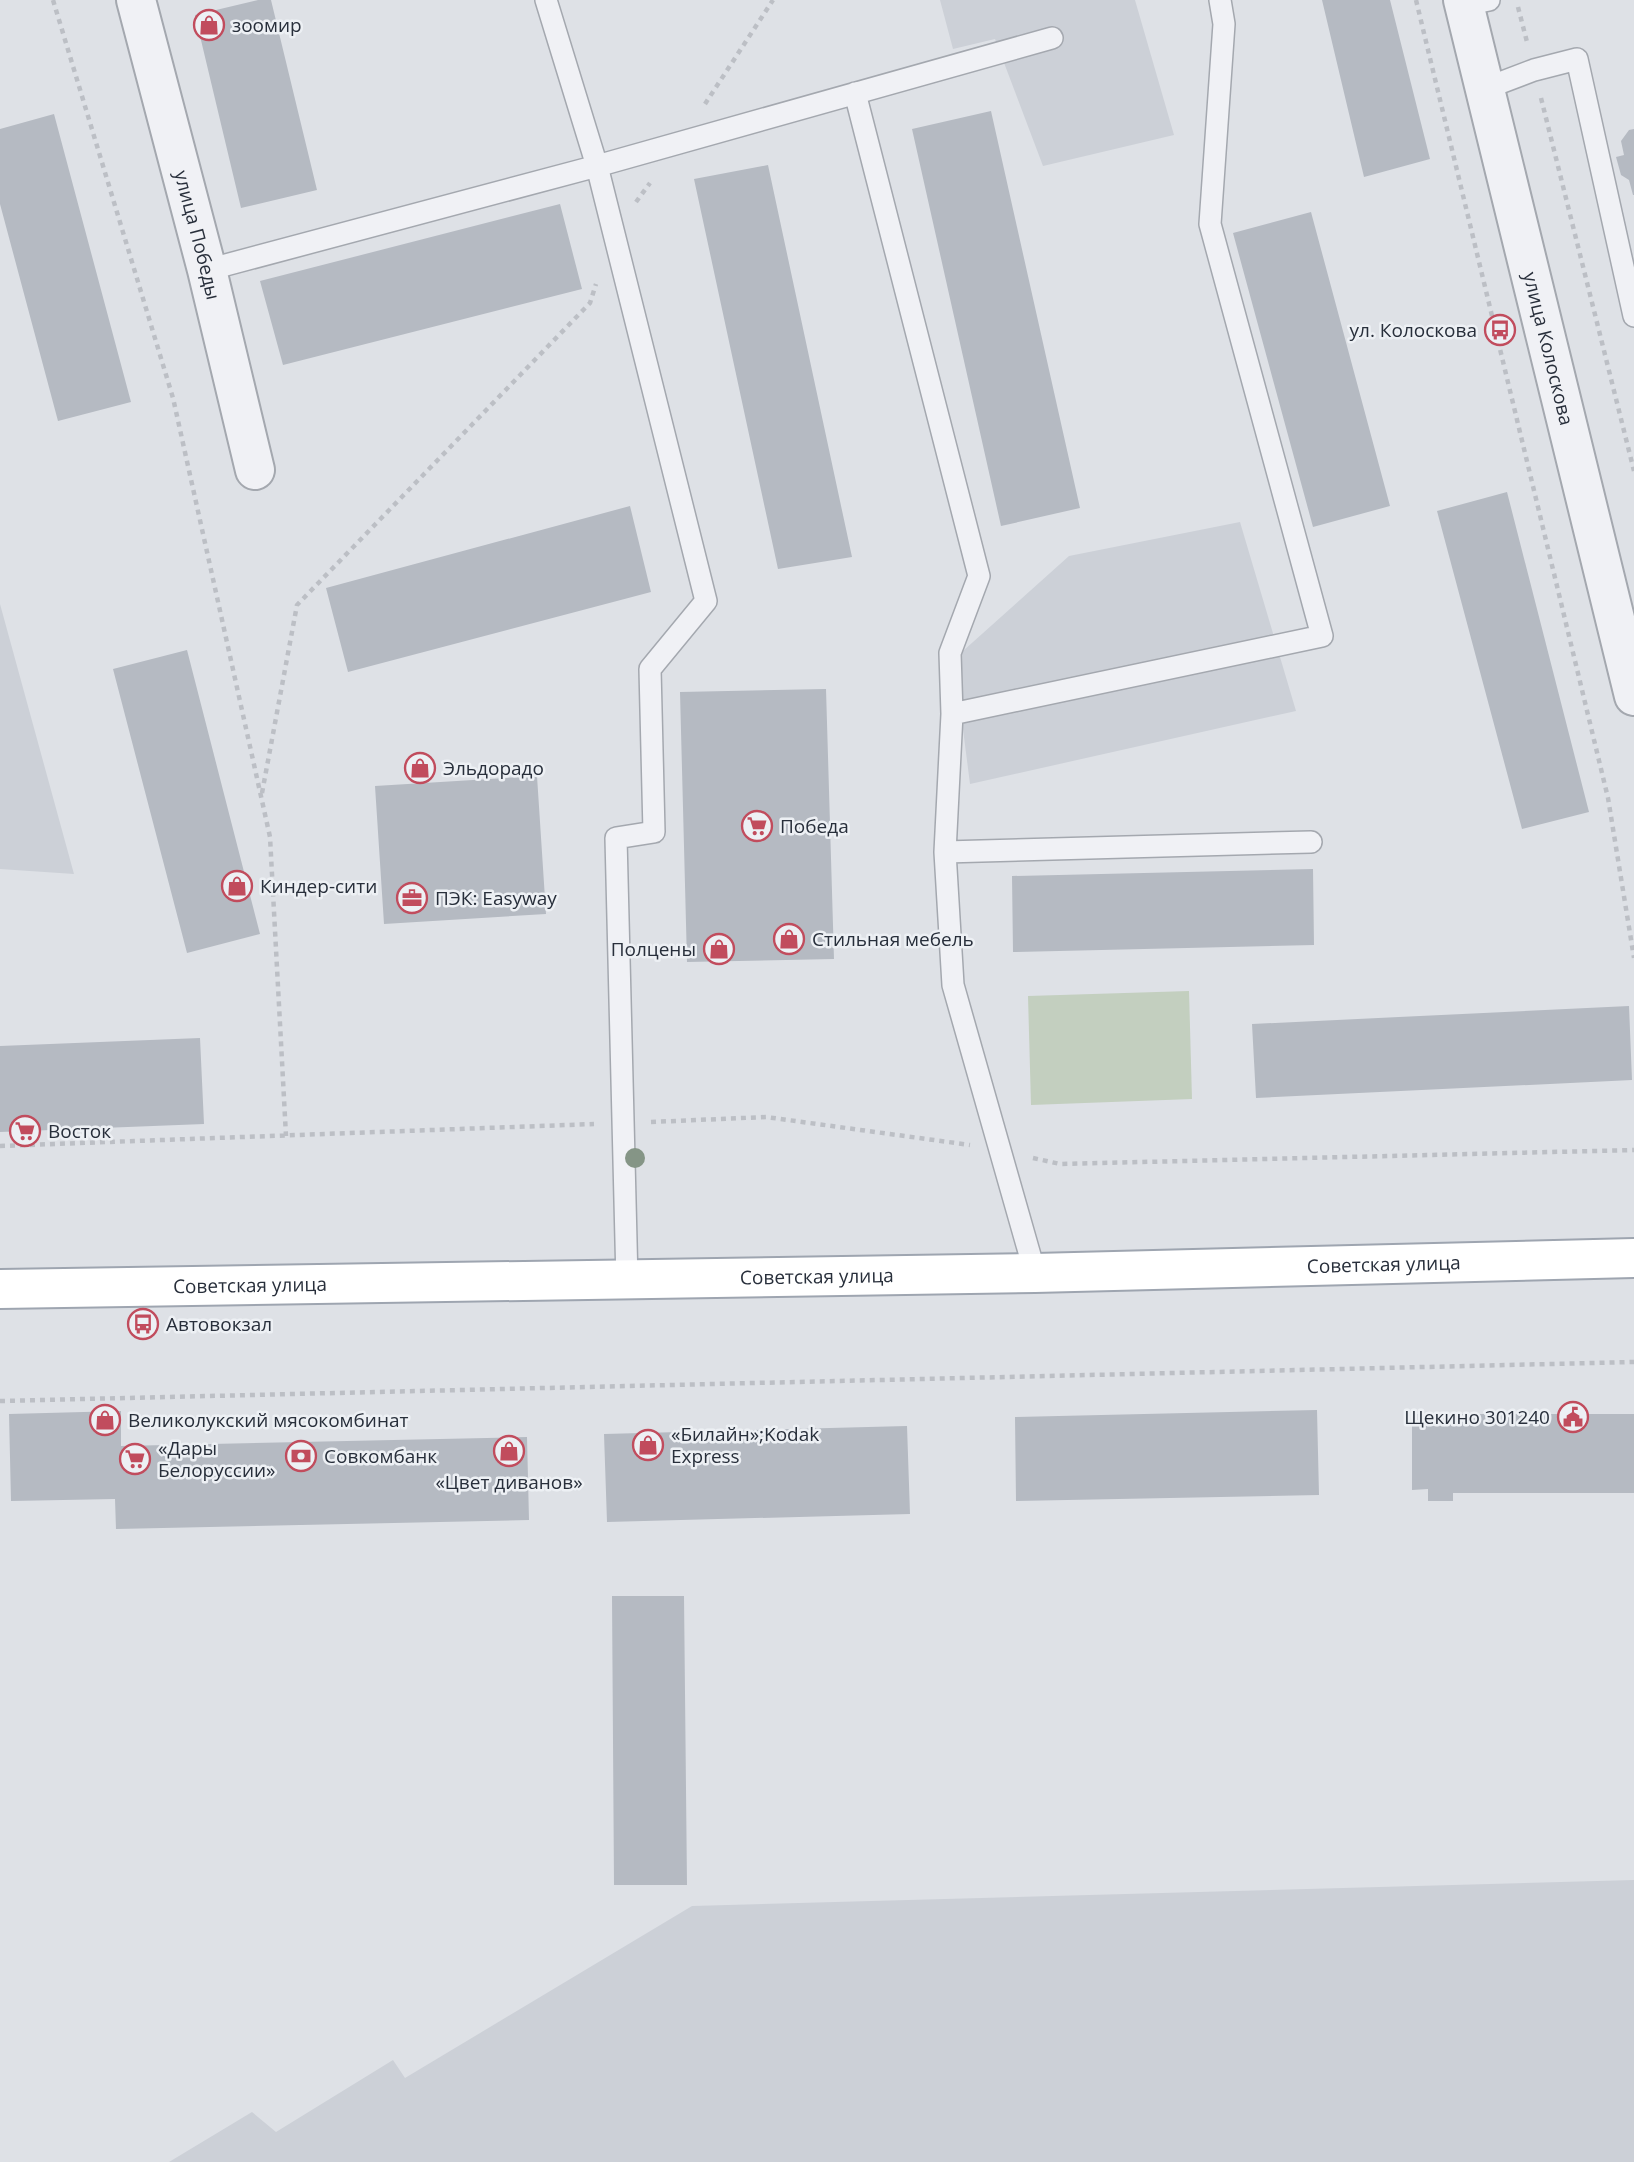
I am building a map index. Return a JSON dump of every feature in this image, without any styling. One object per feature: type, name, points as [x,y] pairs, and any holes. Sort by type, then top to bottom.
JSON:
[{"type":"main road","name":"Советская улица","points":[[0,1289],[627,1281],[1634,1258]]},
{"type":"street","name":"улица Победы","points":[[140,1],[256,470]]},
{"type":"street","name":"улица Колоскова","points":[[1472,2],[1484,89],[1634,695]]},
{"type":"lane","points":[[546,0],[597,166],[706,601],[650,669],[654,832],[617,838],[627,1281]]},
{"type":"lane","points":[[952,714],[1322,636],[1210,225],[1224,24],[1220,0]]},
{"type":"lane","points":[[207,270],[597,166],[1052,38]]},
{"type":"lane","points":[[1484,89],[1534,70],[1577,59],[1634,316]]},
{"type":"lane","points":[[855,93],[979,576],[950,653],[952,714],[945,852],[953,985],[1035,1273]]},
{"type":"lane","points":[[945,852],[1311,842]]},
{"type":"path","points":[[53,0],[173,398],[270,837],[286,1136]]},
{"type":"path","points":[[261,797],[297,605],[590,303],[614,233],[679,143],[773,0]]},
{"type":"path","points":[[1416,0],[1608,798],[1634,958]]},
{"type":"path","points":[[1517,0],[1634,471]]},
{"type":"path","points":[[0,1146],[766,1117],[1000,1149],[1060,1164],[1634,1150]]},
{"type":"path","points":[[0,1401],[1634,1362]]},
{"type":"shaded area","points":[[940,0],[1135,0],[1174,135],[1043,166],[995,39],[953,49]]},
{"type":"shaded area","points":[[1240,522],[1296,711],[970,784],[954,659],[1069,556]]},
{"type":"shaded area","points":[[0,604],[74,874],[0,869]]},
{"type":"shaded area","points":[[1634,1880],[1634,2162],[169,2162],[252,2112],[276,2132],[393,2060],[405,2078],[692,1906]]},
{"type":"green space","points":[[1189,991],[1192,1099],[1031,1105],[1028,996]]},
{"type":"building","points":[[258,0],[271,0],[317,190],[241,208],[195,15]]},
{"type":"building","points":[[1322,0],[1390,0],[1430,159],[1364,177]]},
{"type":"building","points":[[991,111],[1080,508],[1001,526],[912,129]]},
{"type":"building","points":[[54,114],[131,402],[58,421],[0,204],[0,129]]},
{"type":"building","points":[[1634,129],[1633,195],[1629,180],[1621,175],[1616,157],[1624,155],[1621,141],[1629,130]]},
{"type":"building","points":[[768,165],[852,557],[778,569],[694,179]]},
{"type":"building","points":[[560,204],[582,289],[283,365],[260,281]]},
{"type":"building","points":[[1311,212],[1390,506],[1313,527],[1233,233]]},
{"type":"building","points":[[1507,492],[1589,812],[1522,829],[1437,511]]},
{"type":"building","points":[[630,506],[651,592],[348,672],[326,588]]},
{"type":"building","points":[[187,650],[260,934],[187,953],[113,669]]},
{"type":"building","name":"Победа","points":[[826,689],[834,959],[687,962],[680,692]]},
{"type":"building","points":[[537,776],[546,914],[384,924],[375,786]]},
{"type":"building","points":[[1313,869],[1314,945],[1013,952],[1012,876]]},
{"type":"building","points":[[1629,1006],[1632,1080],[1256,1098],[1252,1024]]},
{"type":"building","points":[[200,1038],[204,1124],[0,1132],[0,1046]]},
{"type":"building","points":[[1317,1410],[1319,1495],[1016,1501],[1015,1417]]},
{"type":"building","points":[[121,1411],[121,1446],[527,1437],[529,1520],[116,1529],[115,1499],[11,1501],[9,1414]]},
{"type":"building","points":[[1412,1414],[1634,1414],[1634,1493],[1453,1493],[1453,1501],[1428,1501],[1428,1489],[1412,1490]]},
{"type":"building","points":[[907,1426],[910,1514],[607,1522],[604,1434]]},
{"type":"building","points":[[612,1596],[684,1596],[687,1885],[614,1885]]},
{"type":"place","name":"зоомир","points":[[209,25]]},
{"type":"place","name":"ул. Колоскова","points":[[1500,330]]},
{"type":"place","name":"Эльдорадо","points":[[420,768]]},
{"type":"place","name":"Победа","points":[[757,826]]},
{"type":"place","name":"Киндер-сити","points":[[237,886]]},
{"type":"place","name":"ПЭК: Easyway","points":[[412,898]]},
{"type":"place","name":"Стильная мебель","points":[[789,939]]},
{"type":"place","name":"Полцены","points":[[719,949]]},
{"type":"place","name":"Восток","points":[[25,1131]]},
{"type":"place","name":"Автовокзал","points":[[143,1324]]},
{"type":"place","name":"Щекино 301240","points":[[1573,1417]]},
{"type":"place","name":"Великолукский мясокомбинат","points":[[105,1420]]},
{"type":"place","name":"«Билайн»;Kodak Express","points":[[648,1445]]},
{"type":"place","name":"«Цвет диванов»","points":[[509,1451]]},
{"type":"place","name":"Совкомбанк","points":[[301,1456]]},
{"type":"place","name":"«Дары Белоруссии»","points":[[135,1459]]}]
